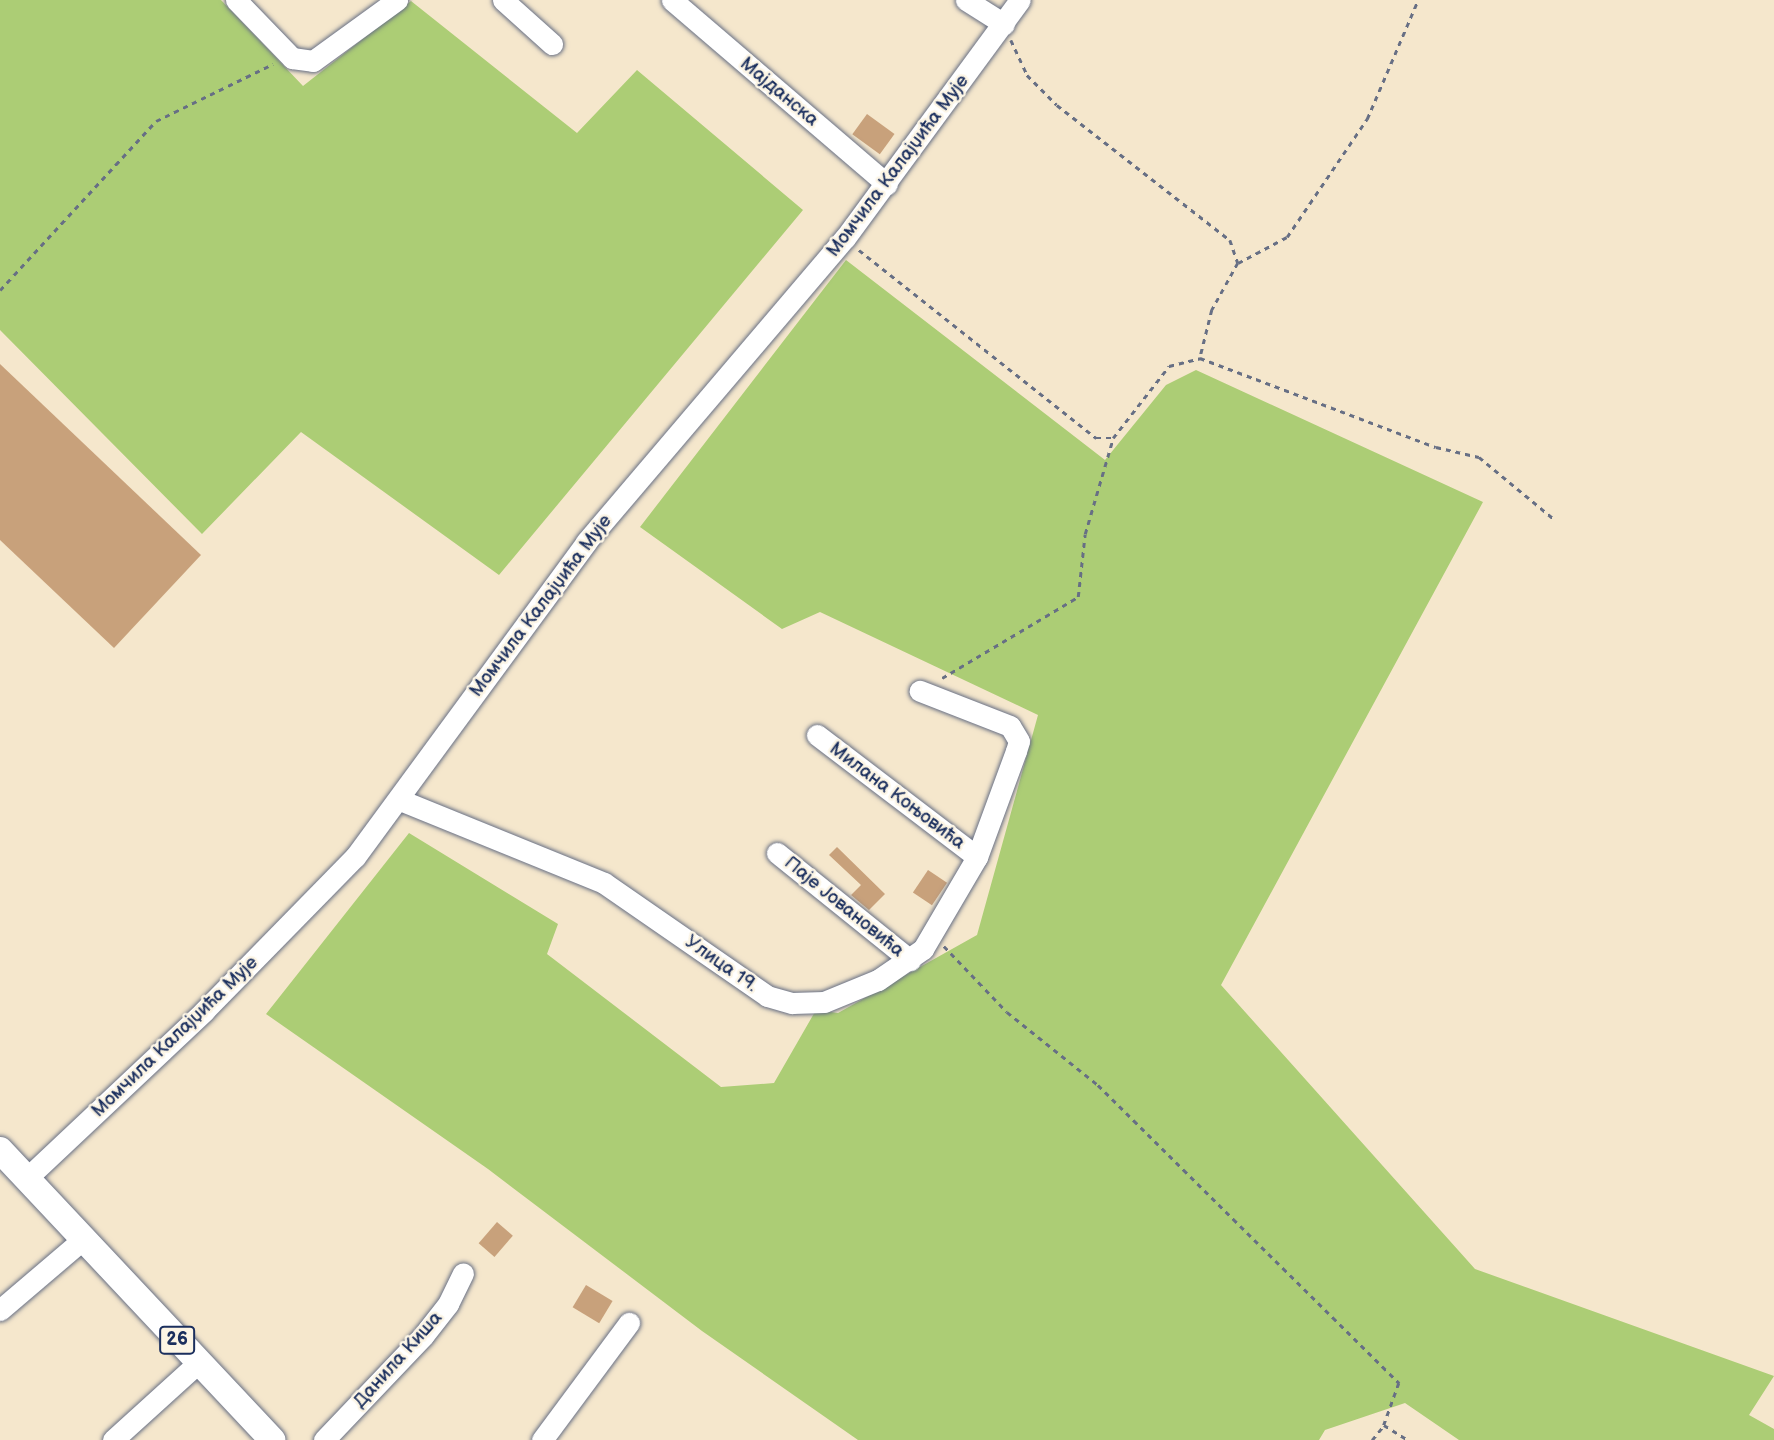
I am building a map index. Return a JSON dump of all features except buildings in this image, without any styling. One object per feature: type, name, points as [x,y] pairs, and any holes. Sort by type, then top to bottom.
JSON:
[{"type":"main road","name":"26","points":[[0,1150],[272,1440]]},
{"type":"street","points":[[236,0],[287,53],[313,61],[397,0]]},
{"type":"street","points":[[503,0],[552,44]]},
{"type":"street","name":"Мајданска","points":[[672,0],[887,184]]},
{"type":"street","points":[[966,0],[1004,24]]},
{"type":"street","name":"Момчила Калајџића Мује","points":[[26,1179],[204,1011],[355,857],[400,800],[586,542],[845,238],[1020,0]]},
{"type":"street","name":"Улица 19.","points":[[400,800],[604,883],[753,988],[783,1001],[804,1004],[838,998],[910,960],[933,934],[977,857],[1019,741],[1003,722],[920,691]]},
{"type":"street","name":"Милана Коњовића","points":[[817,735],[977,857]]},
{"type":"street","name":"Паје Јовановића","points":[[777,853],[910,960]]},
{"type":"street","points":[[0,1310],[83,1239]]},
{"type":"street","name":"Данила Киша","points":[[324,1440],[423,1336],[448,1304],[463,1273]]},
{"type":"street","points":[[542,1440],[629,1323]]},
{"type":"street","points":[[113,1440],[198,1363]]},
{"type":"path","points":[[1200,358],[1212,310],[1238,263],[1287,237],[1367,119],[1418,0]]},
{"type":"path","points":[[1004,24],[1027,75],[1088,131],[1230,240],[1238,263]]},
{"type":"path","points":[[0,290],[156,121],[227,90],[287,53]]},
{"type":"path","points":[[845,238],[1096,438],[1113,438]]},
{"type":"path","points":[[920,691],[1078,597],[1085,534],[1113,438],[1170,366],[1200,358],[1436,447],[1479,457],[1554,519]]},
{"type":"path","points":[[933,934],[1007,1012],[1098,1085],[1399,1383],[1384,1425],[1372,1440]]},
{"type":"path","points":[[1384,1425],[1408,1440]]},
{"type":"green space","points":[[0,0],[221,0],[303,86],[411,1],[577,133],[637,70],[803,210],[499,575],[301,432],[202,534],[0,330]]},
{"type":"green space","points":[[846,260],[1105,460],[1166,385],[1196,370],[1483,502],[1221,985],[1475,1269],[1774,1376],[1749,1415],[1774,1429],[1774,1440],[1459,1440],[1405,1403],[1325,1430],[1319,1440],[858,1440],[702,1331],[488,1169],[266,1014],[409,833],[558,924],[547,954],[721,1087],[774,1083],[816,1010],[838,1013],[977,935],[1038,715],[820,612],[782,629],[640,527]]}]
